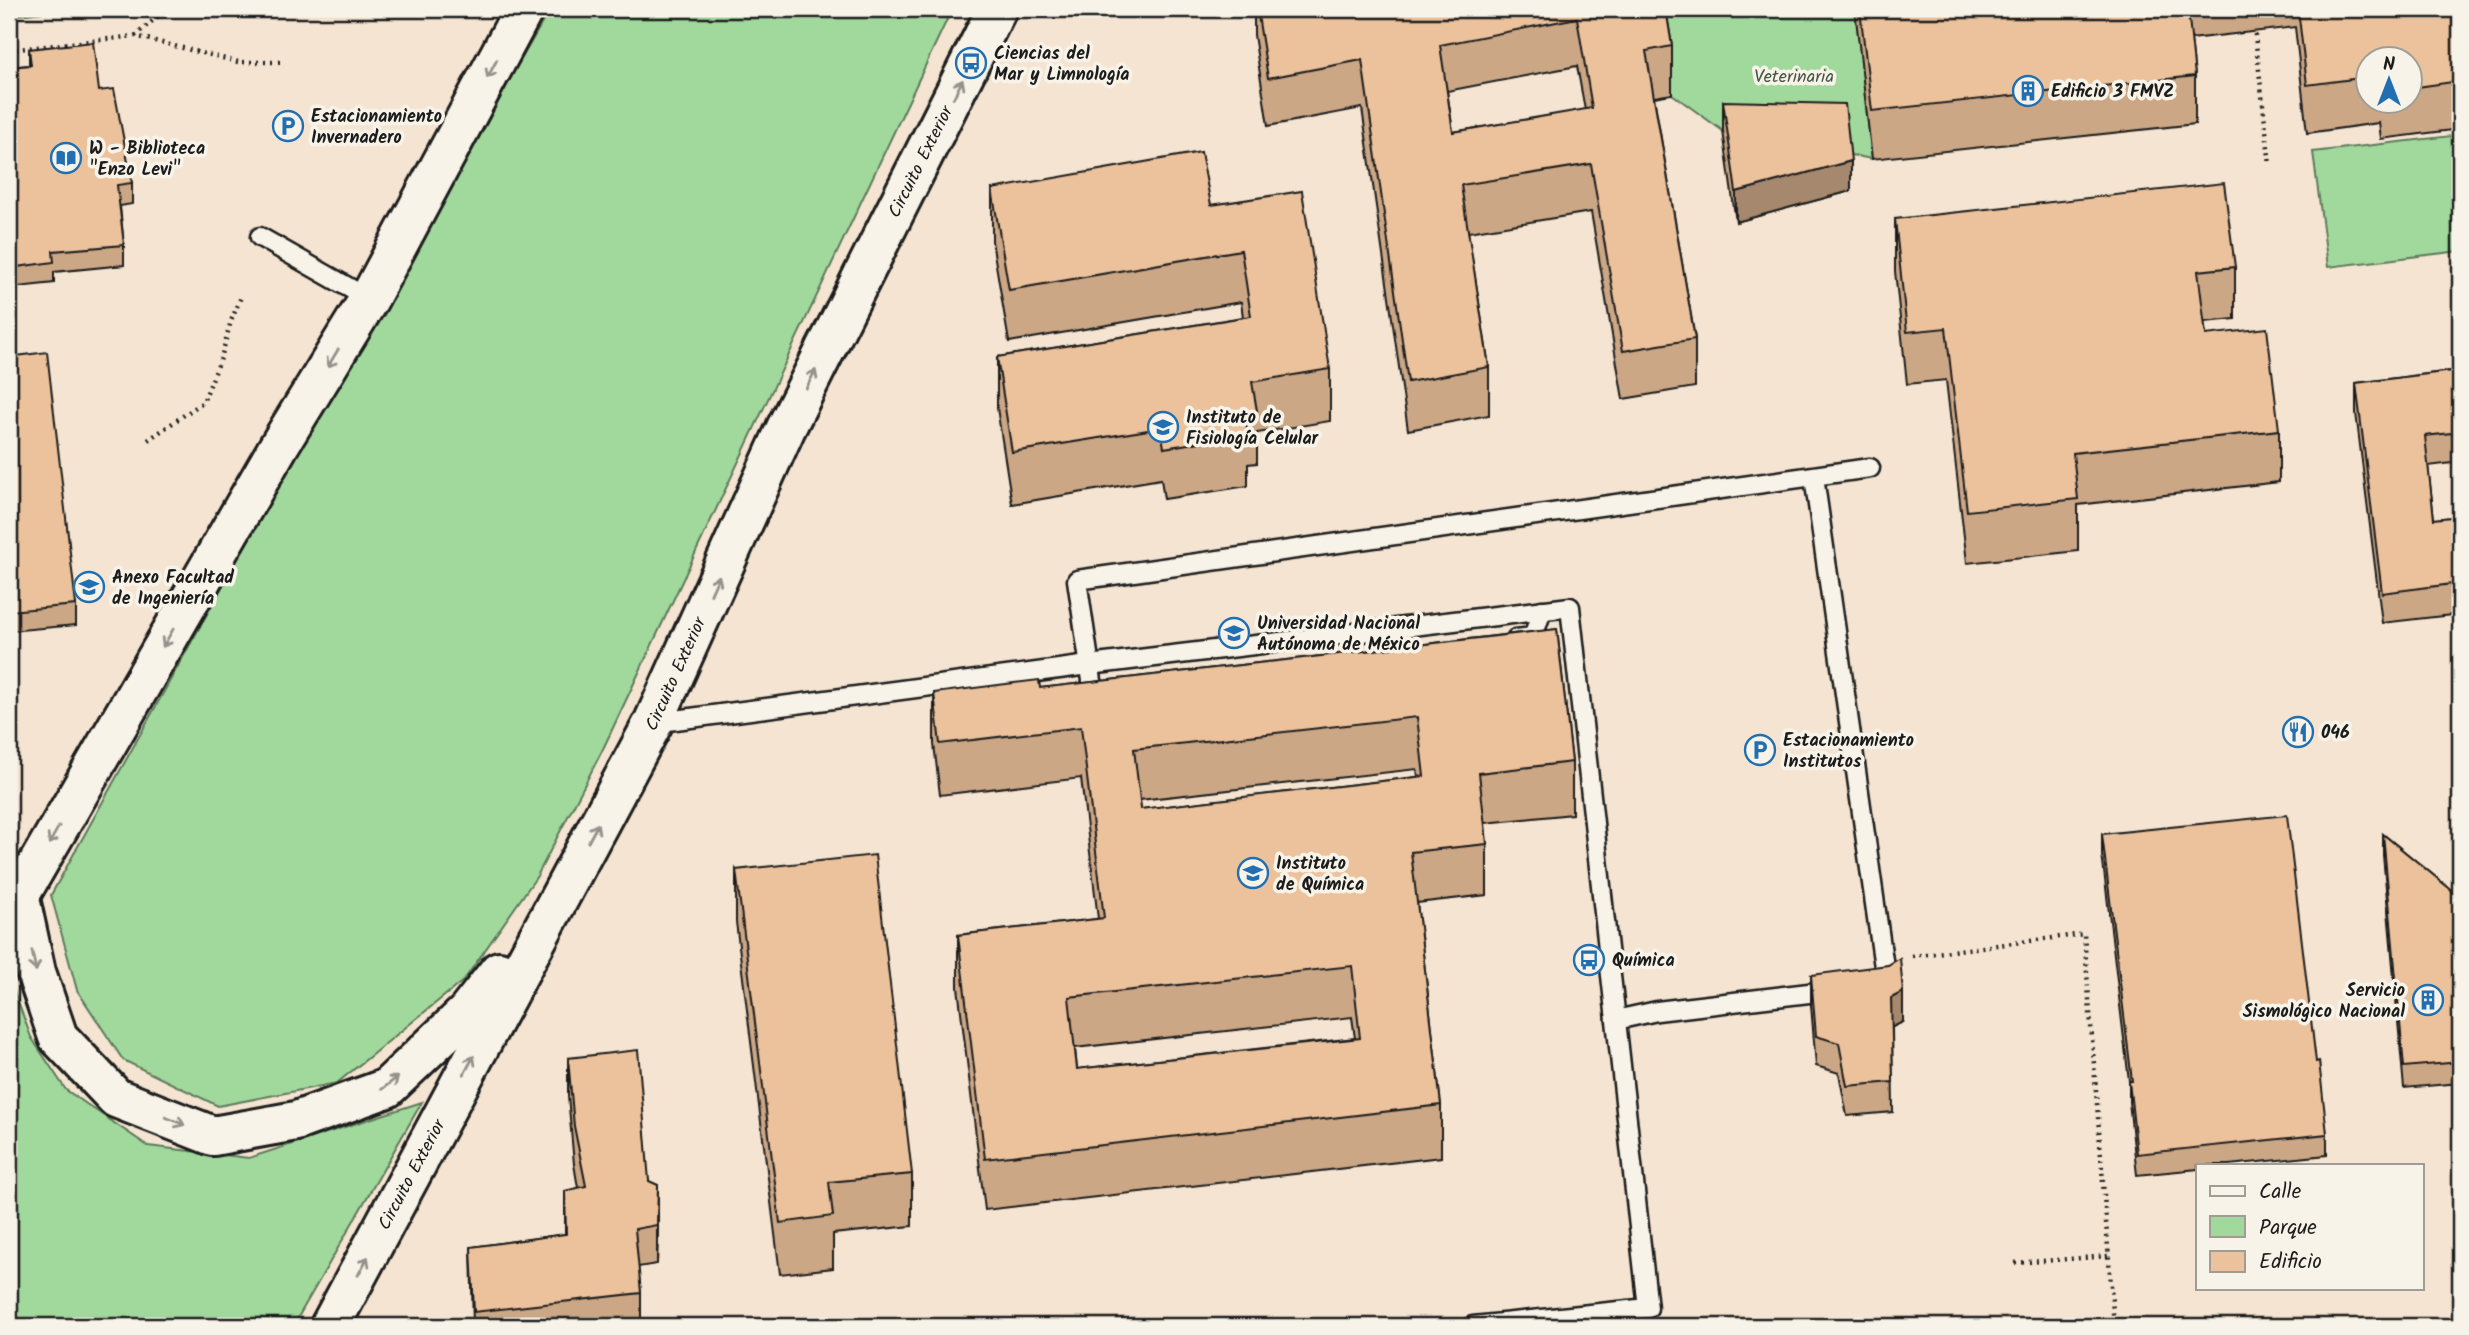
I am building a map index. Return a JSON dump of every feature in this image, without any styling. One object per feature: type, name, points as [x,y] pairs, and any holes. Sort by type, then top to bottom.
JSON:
[{"type":"street","points":[[524,9],[369,299],[280,444],[14,904],[58,1037],[116,1098],[213,1136],[296,1121],[387,1088],[467,1012],[560,893]]},
{"type":"street","name":"Circuito Exterior","points":[[330,1326],[653,723],[786,428],[997,9]]},
{"type":"lane","points":[[260,237],[369,299]]},
{"type":"lane","points":[[1121,691],[1094,694],[1077,580],[1870,468]]},
{"type":"lane","points":[[1616,1020],[1657,1011],[1887,984],[1814,477]]},
{"type":"lane","points":[[653,723],[1089,665],[1570,607],[1648,1308],[1473,1326]]},
{"type":"lane","points":[[1492,642],[1533,637],[1542,610]]},
{"type":"path","points":[[135,36],[166,9]]},
{"type":"path","points":[[2253,22],[2270,165]]},
{"type":"path","points":[[9,50],[135,36],[238,62],[283,62]]},
{"type":"path","points":[[148,440],[203,402],[241,297]]},
{"type":"path","points":[[1884,960],[2084,934],[2114,1326]]},
{"type":"path","points":[[2015,1262],[2109,1256]]},
{"type":"shaded area","name":"Universidad Nacional Autónoma de México","points":[[9,9],[2460,9],[2460,1326],[9,1326]]},
{"type":"green space","points":[[9,9],[67,9],[9,16]]},
{"type":"green space","points":[[550,9],[952,9],[602,751],[537,876],[464,980],[337,1083],[218,1106],[123,1060],[77,990],[51,895],[292,461]]},
{"type":"green space","name":"Veterinaria","points":[[1658,9],[1855,9],[1872,159],[1723,131],[1672,94]]},
{"type":"green space","points":[[2460,135],[2460,251],[2328,267],[2313,152]]},
{"type":"green space","points":[[9,978],[31,1037],[66,1090],[148,1146],[249,1158],[422,1102],[293,1326],[9,1326]]},
{"type":"building","points":[[1257,9],[1666,9],[1672,46],[1646,51],[1695,339],[1623,351],[1591,164],[1461,185],[1489,367],[1408,382],[1362,60],[1268,78]],"holes":[[[1577,18],[1592,108],[1453,132],[1440,45]]]},
{"type":"building","points":[[1860,9],[2188,9],[2195,76],[1872,111]]},
{"type":"building","points":[[2298,9],[2460,9],[2460,81],[2424,86],[2424,46],[2354,46],[2354,79],[2307,85]]},
{"type":"building","name":"W - Biblioteca \"Enzo Levi\"","points":[[93,42],[99,91],[114,89],[132,183],[117,185],[124,245],[53,251],[54,262],[9,268],[9,67],[31,65],[29,49]]},
{"type":"building","points":[[1723,101],[1845,104],[1851,161],[1736,192]]},
{"type":"building","points":[[1201,152],[1211,205],[1302,191],[1330,369],[1252,382],[1257,411],[1245,413],[1248,434],[1164,448],[1161,428],[1012,452],[997,357],[1251,316],[1241,250],[1009,290],[992,189]]},
{"type":"building","points":[[2224,183],[2235,267],[2198,271],[2206,335],[2267,328],[2279,430],[2073,453],[2078,499],[1967,511],[1946,328],[1907,332],[1895,219]]},
{"type":"building","points":[[47,352],[76,605],[9,611],[9,357]]},
{"type":"building","points":[[2460,370],[2460,432],[2425,436],[2434,519],[2460,516],[2460,583],[2382,593],[2356,383]]},
{"type":"building","points":[[1557,629],[1572,762],[1479,773],[1487,844],[1411,852],[1441,1105],[985,1159],[958,935],[1104,918],[1081,727],[940,744],[934,693],[1039,680],[1040,688]],"holes":[[[1417,717],[1424,776],[1141,809],[1134,749]],[[1352,966],[1360,1038],[1077,1069],[1069,997]]]},
{"type":"building","points":[[2287,815],[2327,1134],[2137,1154],[2129,1081],[2132,1081],[2102,834]]},
{"type":"building","name":"Servicio Sismológico Nacional","points":[[2383,834],[2460,897],[2460,1062],[2404,1067]]},
{"type":"building","points":[[875,855],[912,1174],[829,1182],[833,1216],[780,1223],[736,870]]},
{"type":"building","points":[[1900,958],[1903,992],[1891,998],[1893,1082],[1847,1086],[1839,1043],[1816,1036],[1811,975],[1888,965]]},
{"type":"building","points":[[638,1050],[649,1181],[658,1185],[657,1225],[635,1229],[641,1293],[474,1312],[471,1247],[566,1234],[565,1191],[586,1186],[574,1126],[568,1058]]},
{"type":"place","name":"Ciencias del Mar y Limnología","points":[[971,63]]},
{"type":"place","name":"Edificio 3 FMVZ","points":[[2028,91]]},
{"type":"place","name":"Estacionamiento Invernadero","points":[[288,126]]},
{"type":"place","name":"W - Biblioteca \"Enzo Levi\"","points":[[66,158]]},
{"type":"place","name":"Instituto de Fisiología Celular","points":[[1163,427]]},
{"type":"place","name":"Anexo Facultad de Ingeniería","points":[[89,587]]},
{"type":"place","name":"Universidad Nacional Autónoma de México","points":[[1234,633]]},
{"type":"place","name":"046","points":[[2298,732]]},
{"type":"place","name":"Estacionamiento Institutos","points":[[1760,750]]},
{"type":"place","name":"Instituto de Química","points":[[1253,873]]},
{"type":"place","name":"Química","points":[[1589,960]]},
{"type":"place","name":"Servicio Sismológico Nacional","points":[[2428,1000]]}]
